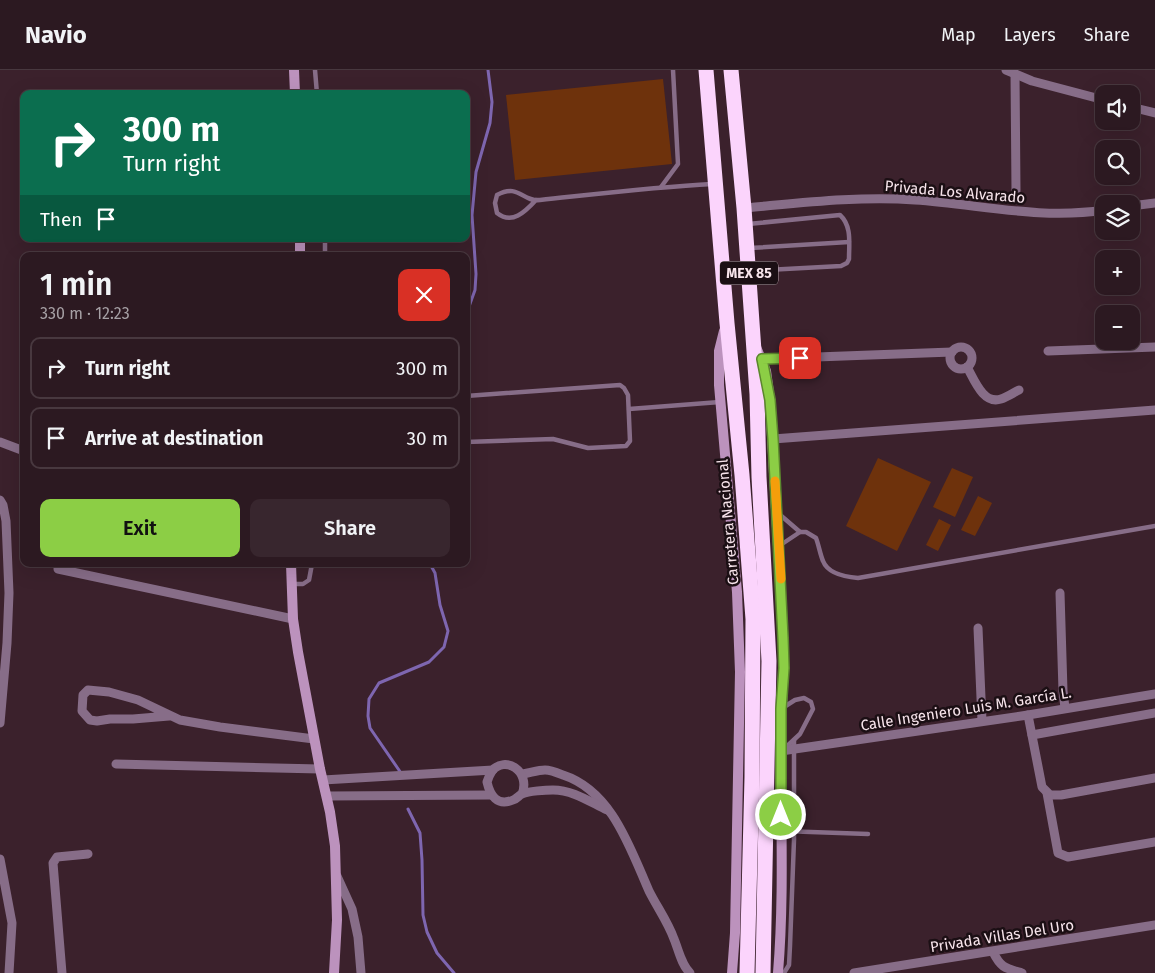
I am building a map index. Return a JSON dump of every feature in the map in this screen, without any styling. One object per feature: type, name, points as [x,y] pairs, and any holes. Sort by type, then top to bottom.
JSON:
[{"type":"highway","name":"Carretera Nacional","points":[[706,70],[726,323],[742,475],[753,619],[752,777],[746,973]]},
{"type":"highway","name":"MEX 85","points":[[731,70],[744,208],[757,394],[759,477],[769,661],[763,973]]},
{"type":"street","points":[[294,70],[296,90]]},
{"type":"street","points":[[1006,70],[1016,72],[1032,81],[1095,98]]},
{"type":"street","points":[[1016,72],[1016,191]]},
{"type":"street","points":[[1140,109],[1155,113]]},
{"type":"street","name":"Privada Los Alvarado","points":[[744,208],[795,203],[892,199],[917,200],[992,210],[1057,214],[1095,211]]},
{"type":"street","points":[[1140,205],[1155,203]]},
{"type":"street","name":"MEX 85","points":[[726,323],[719,351],[721,402],[737,592],[740,672],[735,933],[732,973]]},
{"type":"street","name":"MEX 85","points":[[753,340],[762,359],[770,400],[784,658],[781,709],[781,935],[778,973]]},
{"type":"street","points":[[762,359],[952,352],[959,347],[967,349],[972,356],[970,364],[967,367],[959,368],[952,364],[950,360],[952,352]]},
{"type":"street","points":[[1048,350],[1155,347]]},
{"type":"street","points":[[967,367],[988,399],[1000,400],[1019,390]]},
{"type":"street","points":[[773,439],[1155,410]]},
{"type":"street","points":[[0,442],[20,450]]},
{"type":"street","points":[[0,501],[6,521],[9,593],[0,723]]},
{"type":"street","points":[[291,567],[293,619],[314,739],[330,812],[337,876],[334,973]]},
{"type":"street","points":[[58,569],[293,619]]},
{"type":"street","points":[[1060,593],[1065,708]]},
{"type":"street","points":[[978,628],[982,721]]},
{"type":"street","points":[[170,716],[90,720],[82,711],[83,695],[88,690],[122,695],[138,700],[180,720],[314,739]]},
{"type":"street","name":"Calle Ingeniero Luis M. García L.","points":[[781,751],[794,745],[1028,715],[1155,694]]},
{"type":"street","points":[[1032,735],[1155,713]]},
{"type":"street","points":[[1028,715],[1042,787],[1047,793],[1058,854],[1068,857],[1155,842]]},
{"type":"street","points":[[116,764],[320,769]]},
{"type":"street","points":[[323,780],[492,770],[503,765],[514,766],[522,774],[525,781],[522,794]]},
{"type":"street","points":[[492,770],[487,782],[490,794],[497,800],[506,803],[515,800],[522,794],[553,790],[568,792],[589,800],[609,811]]},
{"type":"street","points":[[522,774],[545,770],[572,778],[601,798],[629,844],[653,899],[674,938],[684,967],[690,973]]},
{"type":"street","points":[[1047,793],[1061,795],[1155,778]]},
{"type":"street","points":[[327,796],[490,794]]},
{"type":"street","points":[[62,973],[53,863],[57,857],[88,854]]},
{"type":"street","points":[[0,858],[12,923],[10,973]]},
{"type":"street","points":[[337,876],[352,910],[358,937],[361,973]]},
{"type":"street","name":"Privada Villas Del Uro","points":[[854,973],[1155,925]]},
{"type":"street","points":[[735,933],[738,942],[745,948],[753,952],[762,953],[771,950],[778,943],[781,935]]},
{"type":"street","points":[[993,952],[999,963],[1022,973]]},
{"type":"lane","points":[[315,70],[317,90]]},
{"type":"lane","points":[[661,187],[678,164],[673,70]]},
{"type":"lane","points":[[536,200],[525,212],[510,219],[502,218],[496,214],[495,203],[497,195],[505,190],[516,191],[536,200],[661,187],[715,184]]},
{"type":"lane","points":[[745,225],[840,215],[846,220],[849,228],[849,259],[842,266],[748,271]]},
{"type":"lane","points":[[747,248],[849,242]]},
{"type":"lane","points":[[470,396],[620,385],[628,395],[630,441],[626,446],[588,448],[553,440],[470,442]]},
{"type":"lane","points":[[629,410],[721,402]]},
{"type":"lane","points":[[776,510],[800,532]]},
{"type":"lane","points":[[779,546],[800,532],[806,532],[816,538],[822,560],[830,570],[844,576],[858,578],[1155,526]]},
{"type":"lane","points":[[292,584],[303,584],[309,580],[311,567]]},
{"type":"lane","points":[[781,709],[795,700],[804,698],[811,702],[813,710],[794,745],[794,832],[790,946],[789,965],[784,973]]},
{"type":"lane","points":[[781,831],[868,834]]},
{"type":"shaded area","points":[[663,79],[672,164],[515,180],[506,95]]},
{"type":"shaded area","points":[[878,458],[931,482],[897,551],[846,526]]},
{"type":"shaded area","points":[[952,468],[973,477],[955,517],[933,507]]},
{"type":"shaded area","points":[[978,496],[992,503],[975,536],[961,530]]},
{"type":"shaded area","points":[[939,519],[951,525],[938,551],[926,545]]},
{"type":"waterway","points":[[470,304],[475,290],[476,274],[472,215],[476,172],[490,123],[492,102],[488,70]]},
{"type":"waterway","points":[[401,773],[370,728],[368,716],[369,699],[379,683],[429,662],[444,647],[448,631],[440,605],[435,573],[432,567]]},
{"type":"waterway","points":[[408,809],[420,833],[423,915],[427,932],[437,953],[454,973]]},
{"type":"slow traffic","points":[[775,481],[781,579]]},
{"type":"route","points":[[781,815],[783,638],[773,439],[770,400],[766,371],[762,359],[800,358]]}]
